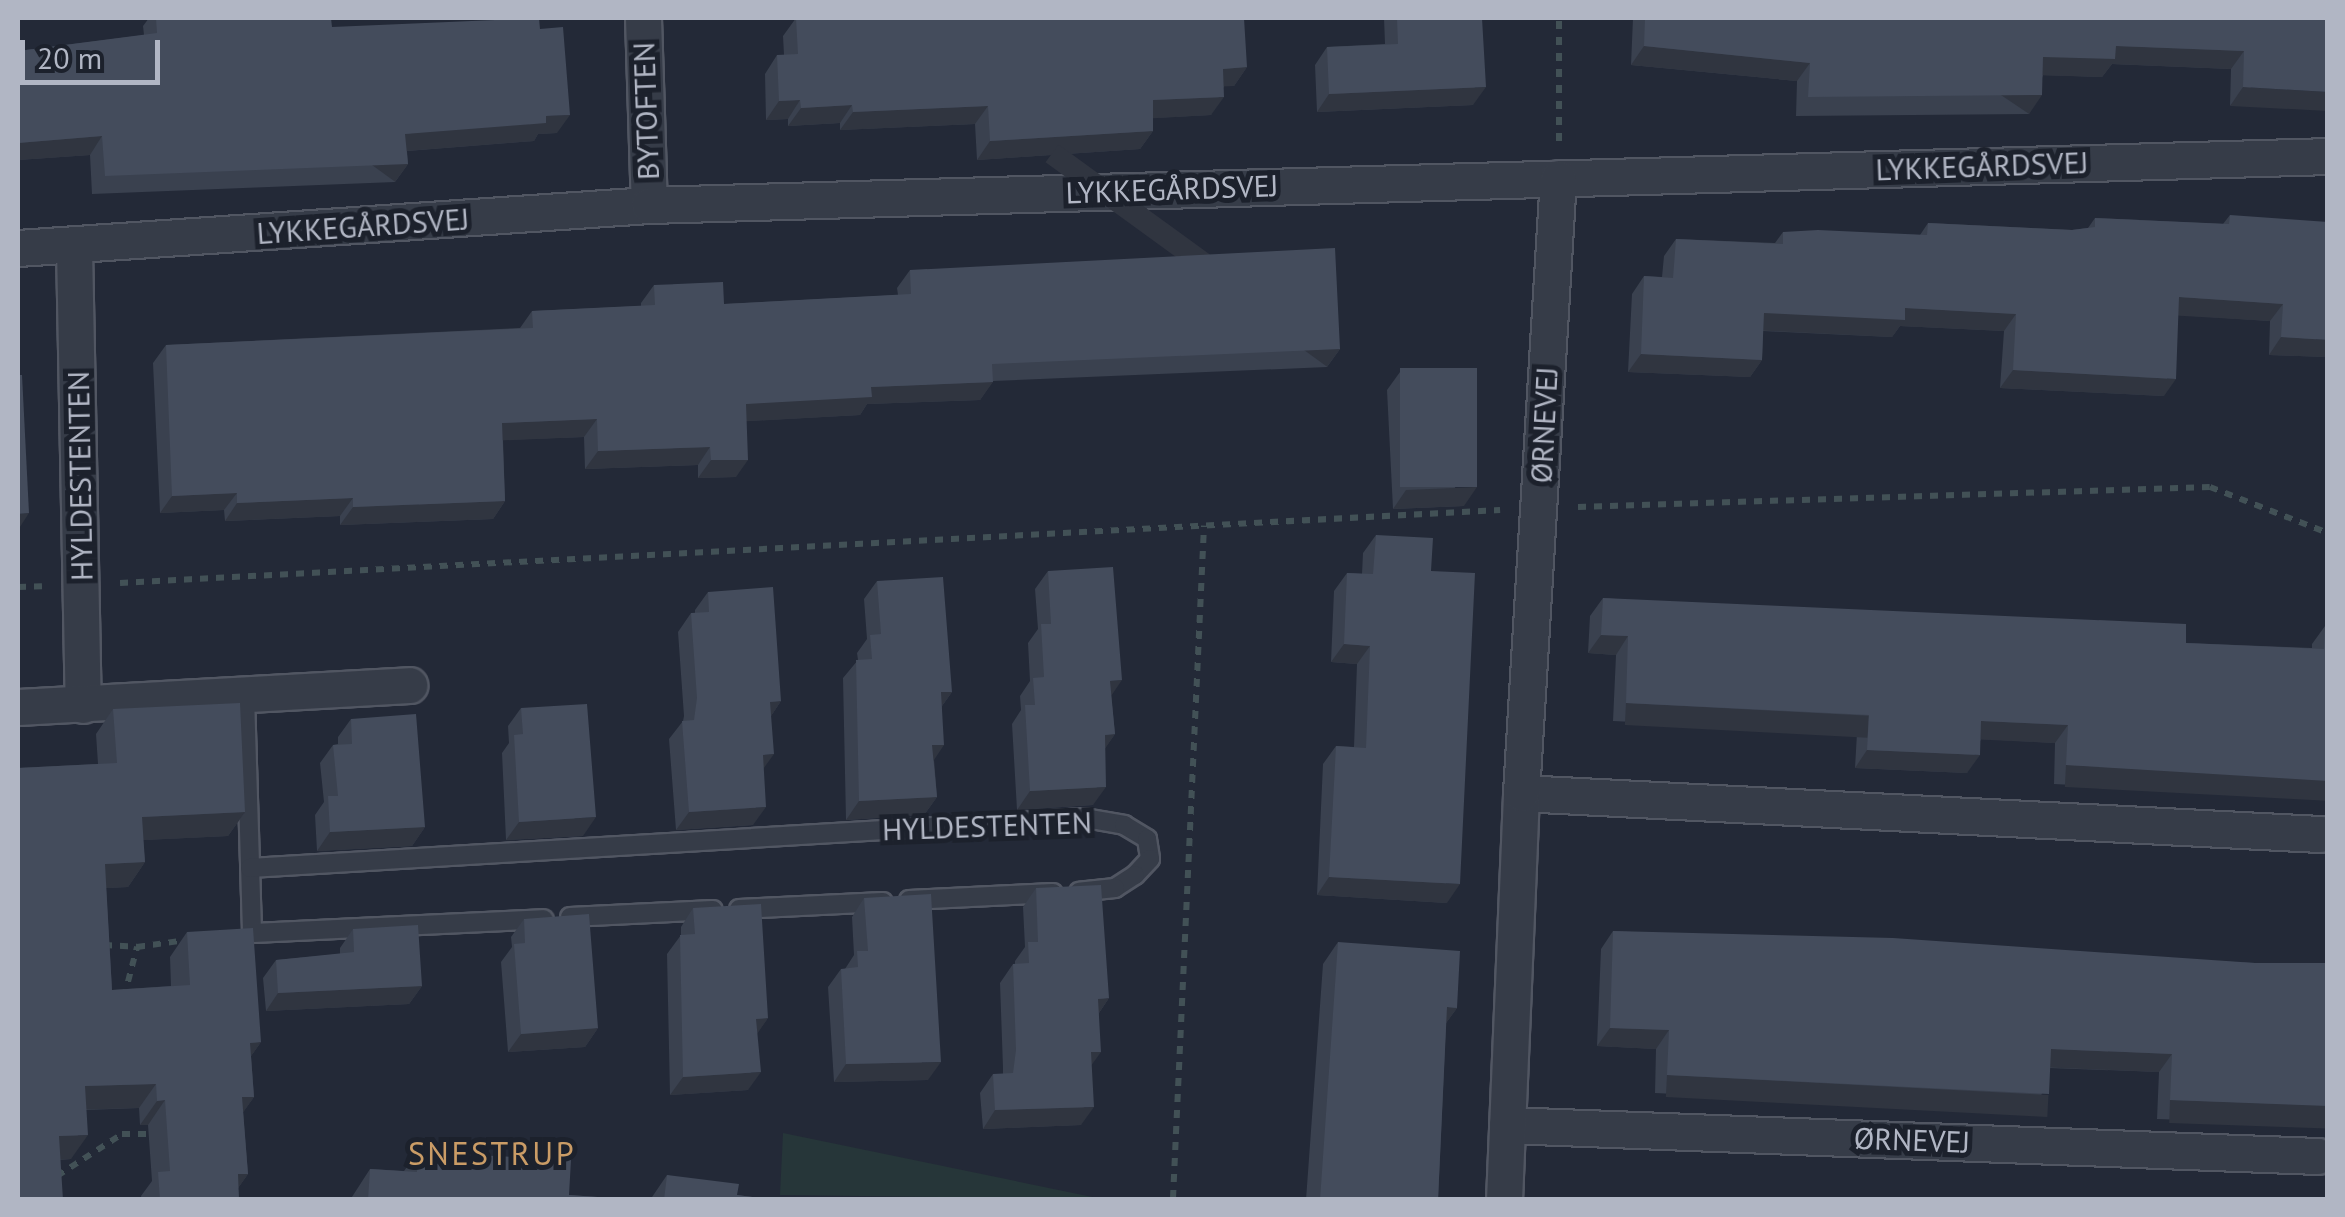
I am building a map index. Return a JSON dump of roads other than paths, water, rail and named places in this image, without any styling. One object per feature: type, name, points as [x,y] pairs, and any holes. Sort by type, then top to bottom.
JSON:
[{"type":"street","name":"BYTOFTEN","points":[[643,18],[650,205]]},
{"type":"street","name":"LYKKEGÅRDSVEJ","points":[[18,248],[650,205],[2328,156]]},
{"type":"street","name":"ØRNEVEJ","points":[[1504,1200],[1520,792],[1558,178]]},
{"type":"street","name":"HYLDESTENTEN","points":[[74,246],[83,705]]},
{"type":"street","points":[[18,707],[409,685]]},
{"type":"street","points":[[1520,792],[2320,834]]},
{"type":"street","name":"ØRNEVEJ","points":[[1507,1125],[2317,1156]]},
{"type":"lane","points":[[245,696],[250,868]]},
{"type":"lane","name":"HYLDESTENTEN","points":[[1085,818],[1124,825],[1147,839],[1150,859],[1115,888],[1085,891],[252,934],[250,868],[1085,818]]},
{"type":"district","name":"SNESTRUP","points":[[492,1153]]}]
